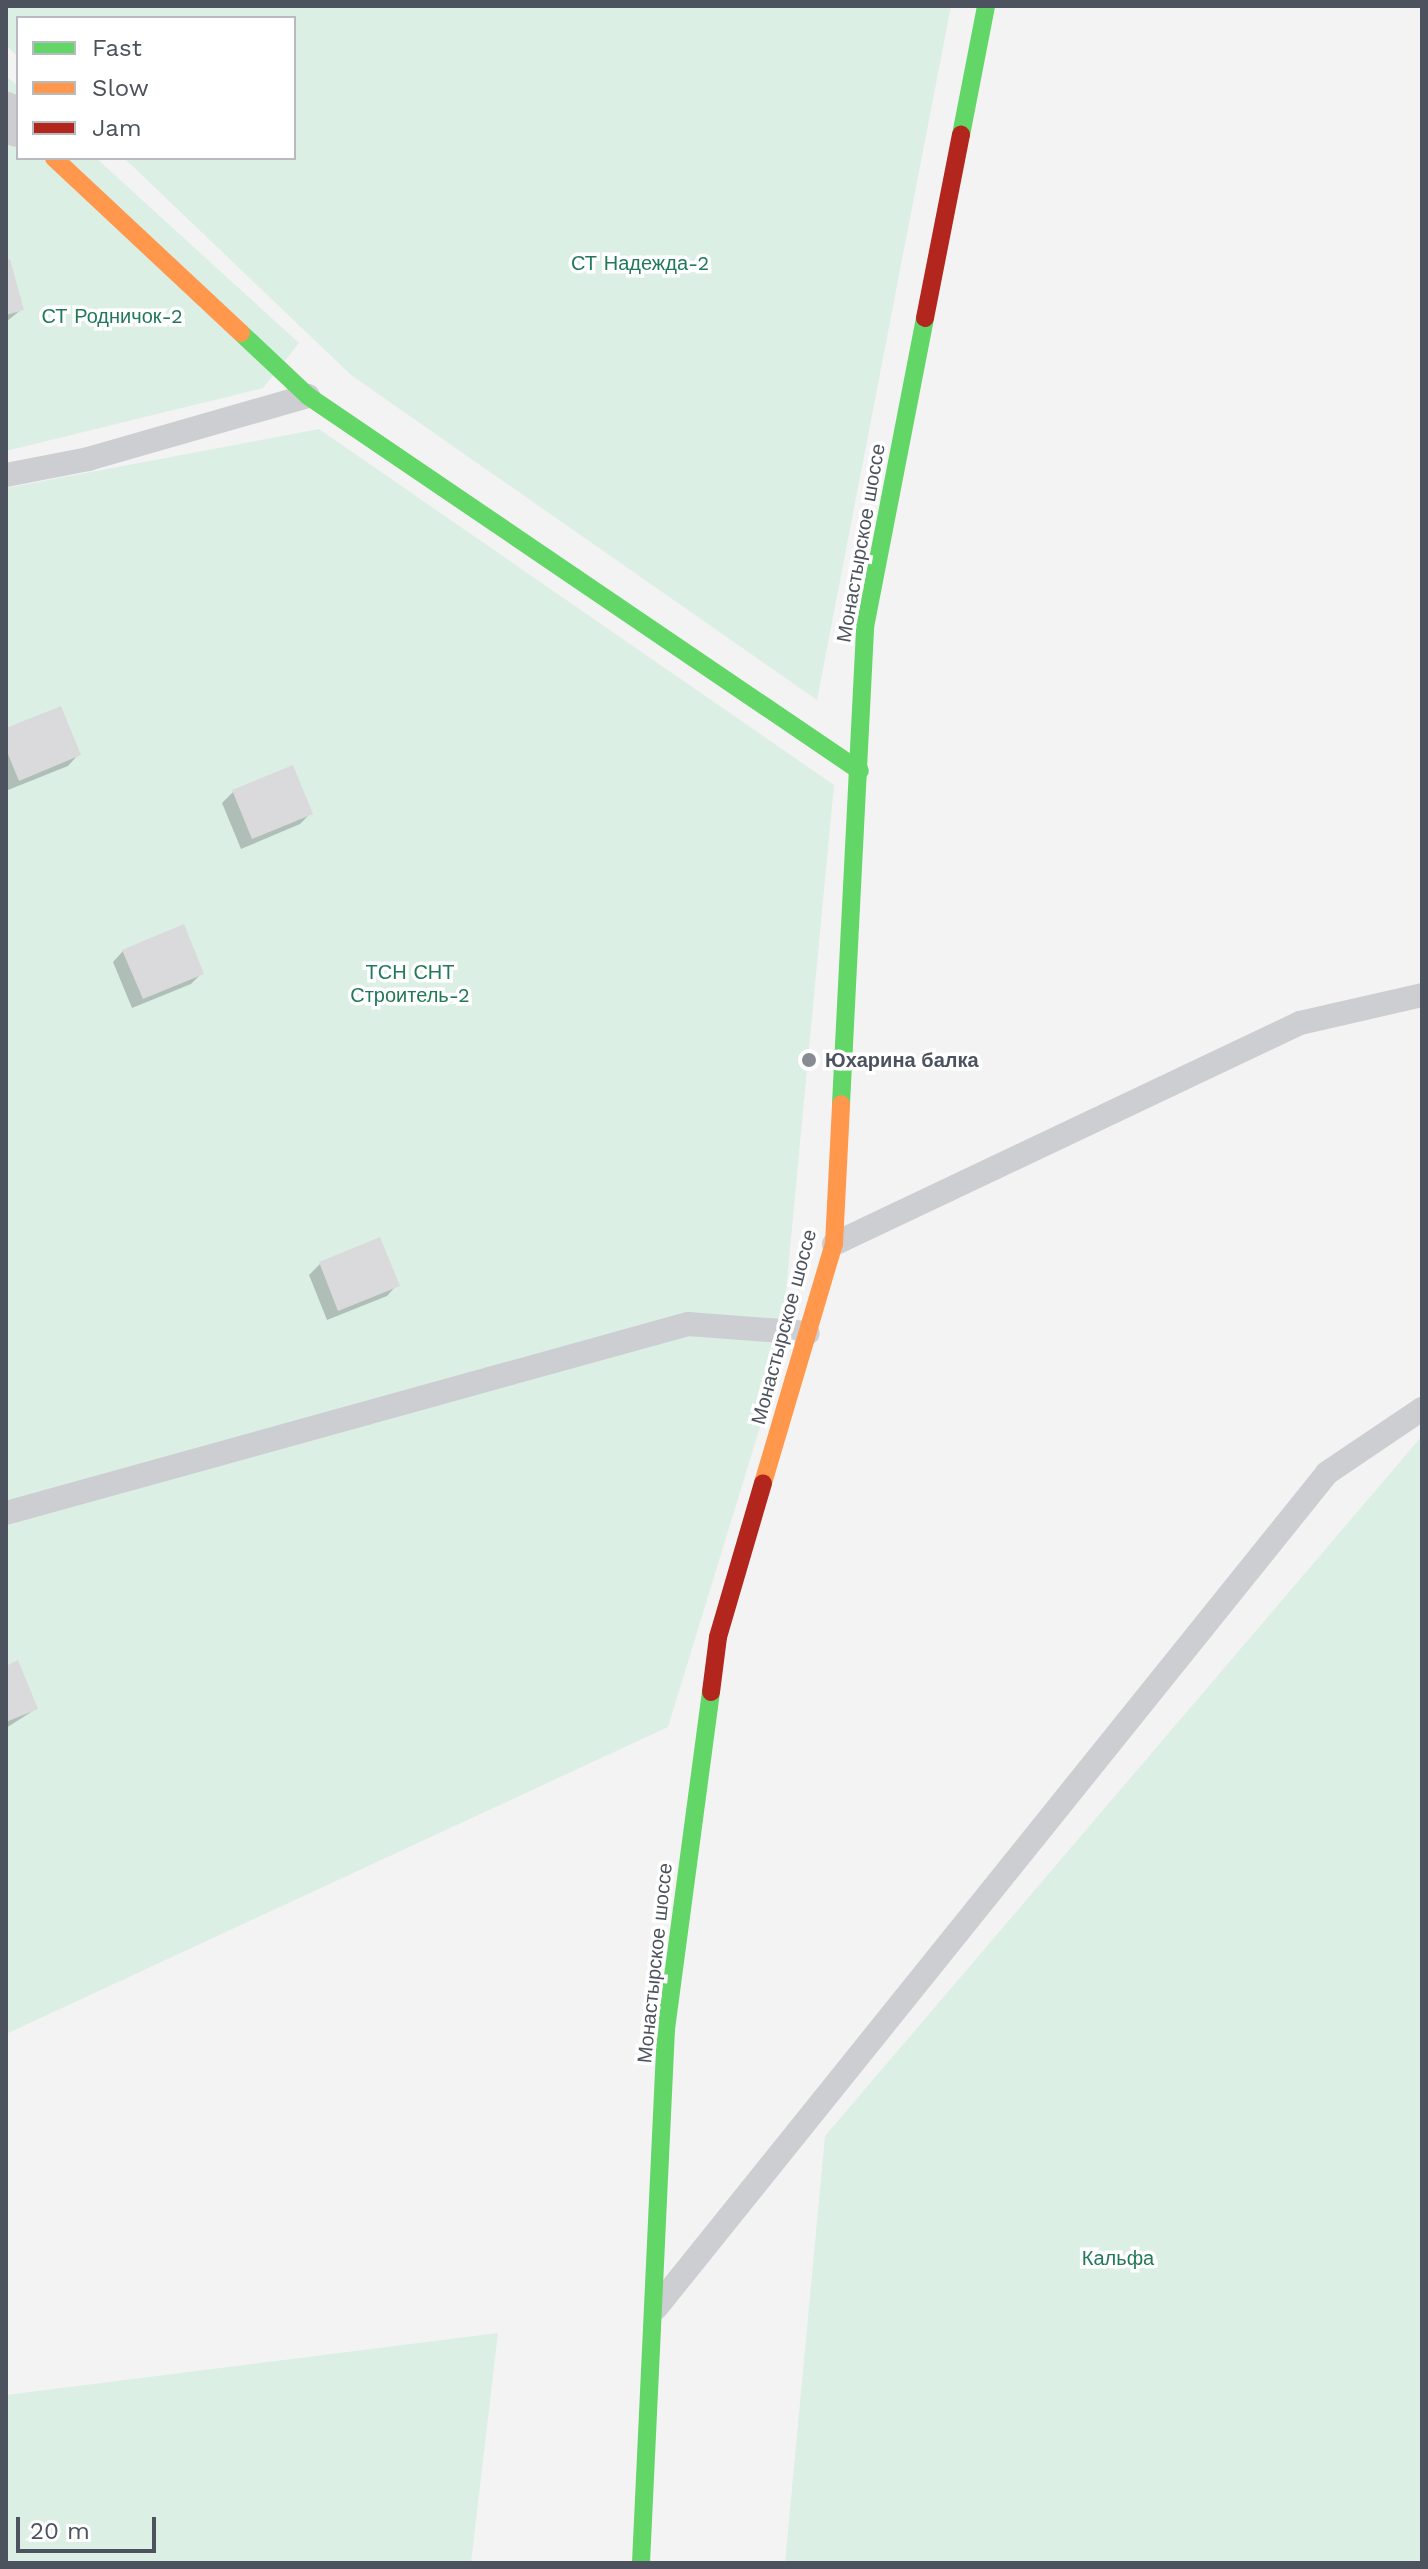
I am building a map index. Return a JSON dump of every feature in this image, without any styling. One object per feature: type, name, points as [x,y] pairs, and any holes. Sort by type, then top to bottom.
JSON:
[{"type":"main road","name":"Монастырское шоссе","points":[[641,2563],[656,2308],[666,2029],[718,1637],[834,1244],[865,627],[986,6]]},
{"type":"main road","points":[[56,160],[308,396],[860,771]]},
{"type":"lane","points":[[6,475],[88,459],[308,396]]},
{"type":"lane","points":[[834,1244],[1300,1023],[1422,995]]},
{"type":"lane","points":[[6,1513],[688,1324],[808,1333]]},
{"type":"lane","points":[[656,2308],[1327,1473],[1422,1409]]},
{"type":"green space","name":"СТ Надежда-2","points":[[6,6],[951,6],[817,700],[351,375],[126,160],[296,160],[296,16],[16,16],[16,55],[6,45]]},
{"type":"green space","name":"СТ Родничок-2","points":[[6,76],[16,84],[16,160],[98,160],[299,343],[263,388],[6,451]]},
{"type":"green space","name":"ТСН СНТ Строитель-2","points":[[319,429],[834,785],[779,1365],[668,1727],[6,2034],[6,488]]},
{"type":"green space","name":"Кальфа","points":[[1422,1436],[1422,2563],[785,2563],[825,2136]]},
{"type":"green space","points":[[498,2333],[471,2563],[6,2563],[6,2395]]},
{"type":"building","points":[[10,259],[24,310],[6,315],[6,260]]},
{"type":"building","points":[[61,706],[81,755],[19,781],[6,749],[6,728]]},
{"type":"building","points":[[293,765],[313,814],[252,839],[232,790]]},
{"type":"building","points":[[184,924],[204,974],[143,999],[122,950]]},
{"type":"building","points":[[380,1237],[400,1286],[338,1311],[319,1262]]},
{"type":"building","points":[[18,1660],[38,1709],[6,1722],[6,1666]]},
{"type":"traffic: fast","points":[[961,135],[986,6]]},
{"type":"traffic: fast","points":[[841,1104],[865,627],[925,318]]},
{"type":"traffic: fast","points":[[241,333],[308,396],[860,771]]},
{"type":"traffic: fast","points":[[641,2563],[666,2029],[711,1692]]},
{"type":"traffic: slow","points":[[56,160],[241,333]]},
{"type":"traffic: slow","points":[[763,1483],[834,1244],[841,1104]]},
{"type":"traffic: jam","points":[[925,318],[961,135]]},
{"type":"traffic: jam","points":[[711,1692],[718,1637],[763,1483]]},
{"type":"place","name":"Юхарина балка","points":[[809,1060]]}]
